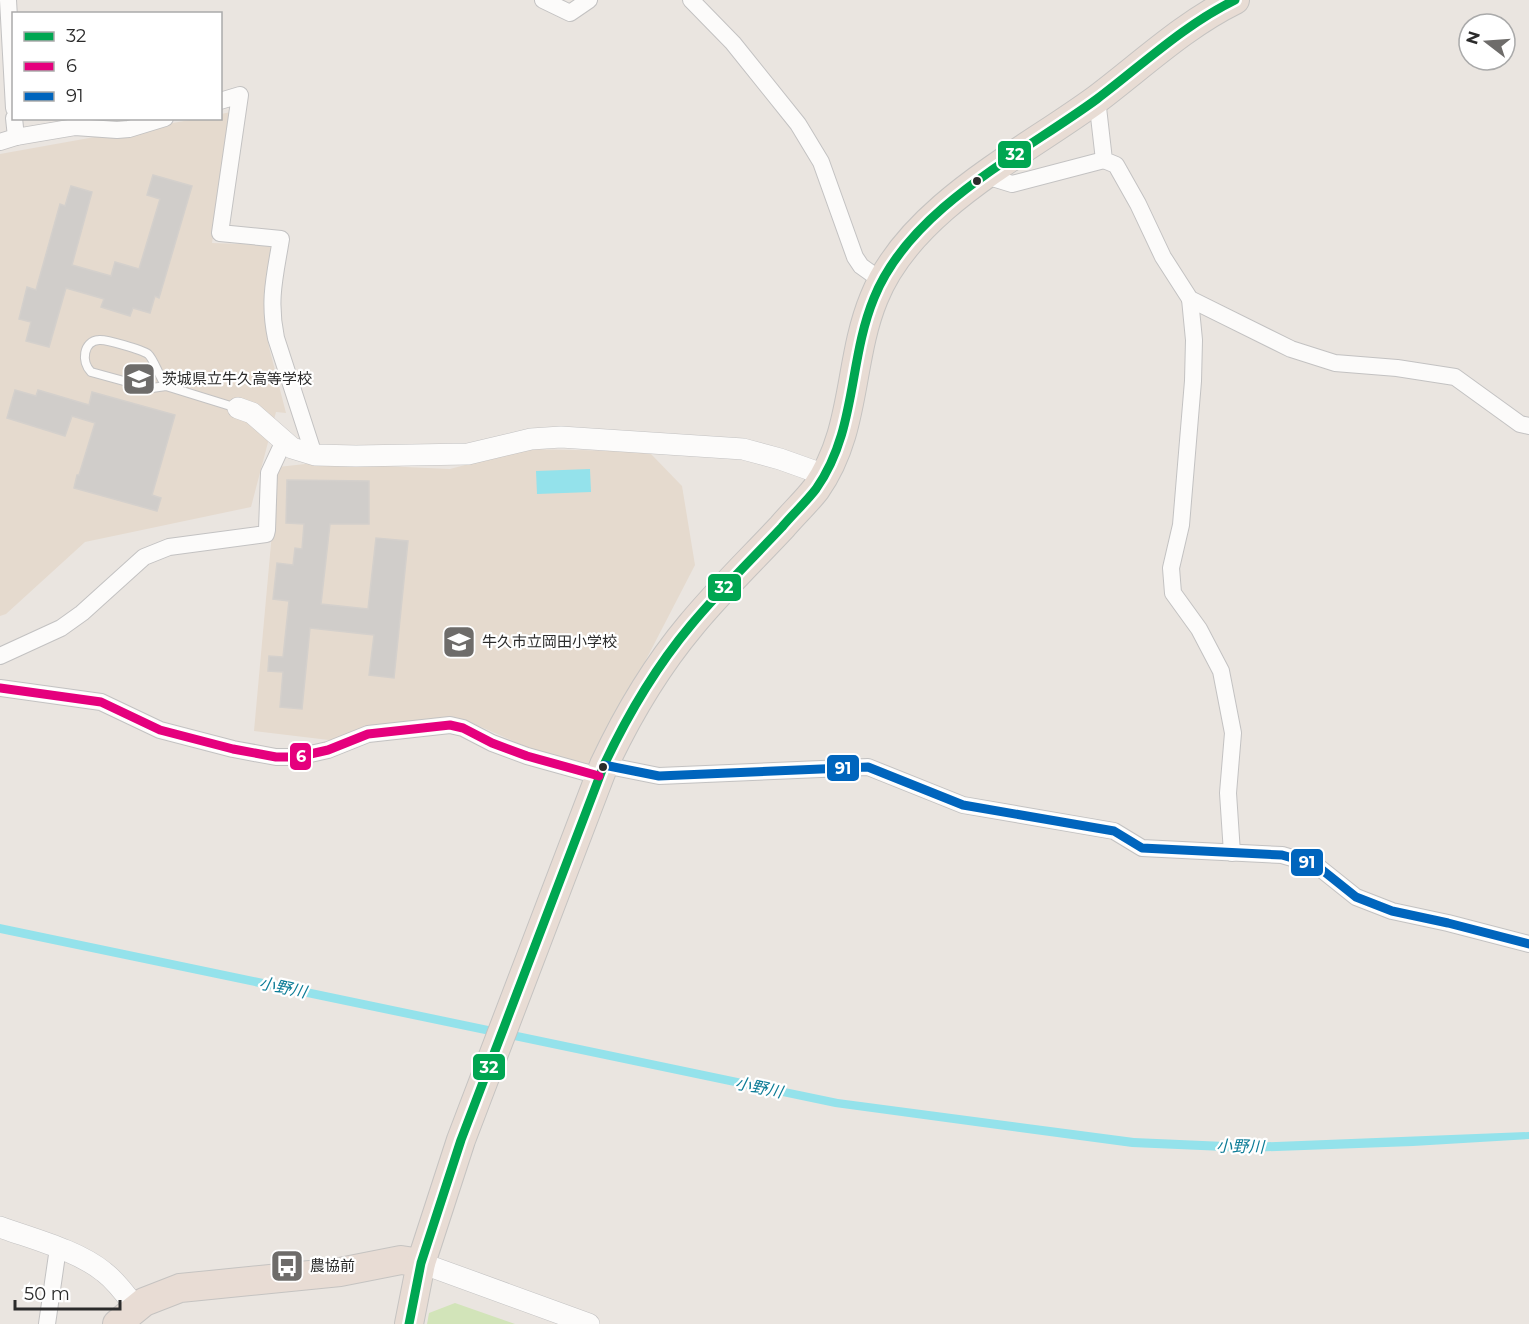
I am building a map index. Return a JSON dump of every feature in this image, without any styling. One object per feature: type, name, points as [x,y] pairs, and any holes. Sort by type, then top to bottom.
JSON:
[{"type":"highway","points":[[409,1324],[420,1263],[454,1161],[602,770],[631,711],[662,662],[692,624],[815,490],[831,465],[842,439],[863,332],[882,281],[892,262],[924,224],[986,176],[1097,99],[1177,36],[1235,0]]},
{"type":"highway","points":[[126,1316],[153,1297],[180,1288],[339,1272],[401,1260],[420,1263]]},
{"type":"street","points":[[543,0],[570,13],[589,0]]},
{"type":"street","points":[[691,0],[733,43],[798,124],[821,162],[855,257],[861,266],[882,281]]},
{"type":"street","points":[[6,2],[12,82]]},
{"type":"street","points":[[222,100],[240,95],[220,233],[281,239],[271,304],[272,318],[276,338],[314,455]]},
{"type":"street","points":[[1097,99],[1104,160]]},
{"type":"street","points":[[13,120],[8,140],[75,127],[129,129],[158,120]]},
{"type":"street","points":[[986,176],[1012,184],[1104,160],[1116,165],[1138,204],[1163,257],[1190,299],[1194,340],[1193,381],[1180,525],[1171,568],[1173,593],[1199,629],[1221,671],[1233,733],[1228,793],[1233,854]]},
{"type":"street","points":[[1190,299],[1291,350],[1335,363],[1397,368],[1455,377],[1520,424],[1529,426]]},
{"type":"street","points":[[238,408],[252,413],[284,443],[303,453],[314,455],[435,456],[468,453],[531,439],[602,438],[743,449],[825,475]]},
{"type":"street","points":[[0,656],[61,628],[82,613],[144,557],[169,548],[266,534],[269,473],[284,443]]},
{"type":"street","points":[[0,688],[101,702],[160,730],[233,749],[276,757],[297,757],[328,750],[368,734],[450,725],[463,728],[492,743],[527,756],[602,770],[659,776],[868,767],[963,805],[1114,831],[1142,848],[1282,855],[1316,865],[1356,897],[1392,911],[1529,944]]},
{"type":"street","points":[[0,1227],[80,1257],[103,1271],[113,1280],[126,1316]]},
{"type":"street","points":[[47,1324],[58,1248]]},
{"type":"street","points":[[420,1263],[589,1324]]},
{"type":"lane","points":[[166,386],[159,377],[154,362],[145,352],[100,339],[93,342],[87,349],[84,358],[85,366],[91,372],[142,387],[166,386],[238,408]]},
{"type":"shaded area","name":"茨城県立牛久高等学校","points":[[231,112],[212,243],[272,245],[264,308],[269,347],[286,413],[276,412],[251,507],[85,542],[6,614],[0,616],[0,154],[189,120],[222,120],[222,114]]},
{"type":"shaded area","name":"牛久市立岡田小学校","points":[[525,449],[625,451],[651,454],[682,486],[695,565],[590,768],[538,752],[463,719],[406,721],[329,740],[254,731],[278,467],[314,463],[450,469]]},
{"type":"green space","points":[[455,1303],[515,1324],[427,1324],[429,1313]]},
{"type":"water","points":[[590,469],[591,492],[537,494],[536,471]]},
{"type":"water","name":"小野川","points":[[0,924],[838,1099],[1134,1138],[1248,1143],[1529,1132],[1529,1139],[1247,1152],[1132,1147],[835,1107],[0,933]]},
{"type":"building","points":[[153,175],[192,186],[159,298],[155,296],[150,313],[133,308],[130,316],[101,307],[104,299],[66,288],[49,347],[26,341],[31,322],[19,319],[27,287],[36,290],[60,204],[65,206],[71,186],[92,192],[72,265],[111,276],[115,262],[139,269],[160,199],[147,195]]},
{"type":"building","points":[[15,390],[36,396],[38,390],[89,405],[92,392],[175,415],[152,495],[161,498],[157,511],[74,488],[95,423],[72,416],[65,436],[7,418]]},
{"type":"building","points":[[287,480],[369,481],[369,524],[330,524],[321,604],[368,609],[376,538],[408,541],[394,678],[369,675],[374,635],[310,628],[302,709],[280,707],[283,672],[268,671],[269,656],[283,657],[289,601],[273,599],[277,563],[293,565],[295,548],[302,549],[304,524],[286,523]]},
{"type":"transit line","name":"32","points":[[409,1324],[421,1263],[461,1140],[604,765],[643,692],[678,641],[713,600],[808,499],[829,467],[846,420],[866,322],[874,298],[891,266],[913,237],[971,185],[1097,99],[1198,21],[1235,0]]},
{"type":"transit line","name":"6","points":[[0,688],[101,702],[160,730],[233,749],[276,757],[297,757],[328,750],[368,734],[450,725],[463,728],[492,743],[527,756],[599,776]]},
{"type":"transit line","name":"91","points":[[604,765],[659,776],[868,767],[963,805],[1114,831],[1142,848],[1282,855],[1316,865],[1356,897],[1392,911],[1529,944]]},
{"type":"place","name":"茨城県立牛久高等学校","points":[[139,379]]},
{"type":"place","name":"牛久市立岡田小学校","points":[[459,642]]},
{"type":"place","name":"農協前","points":[[287,1266]]}]
